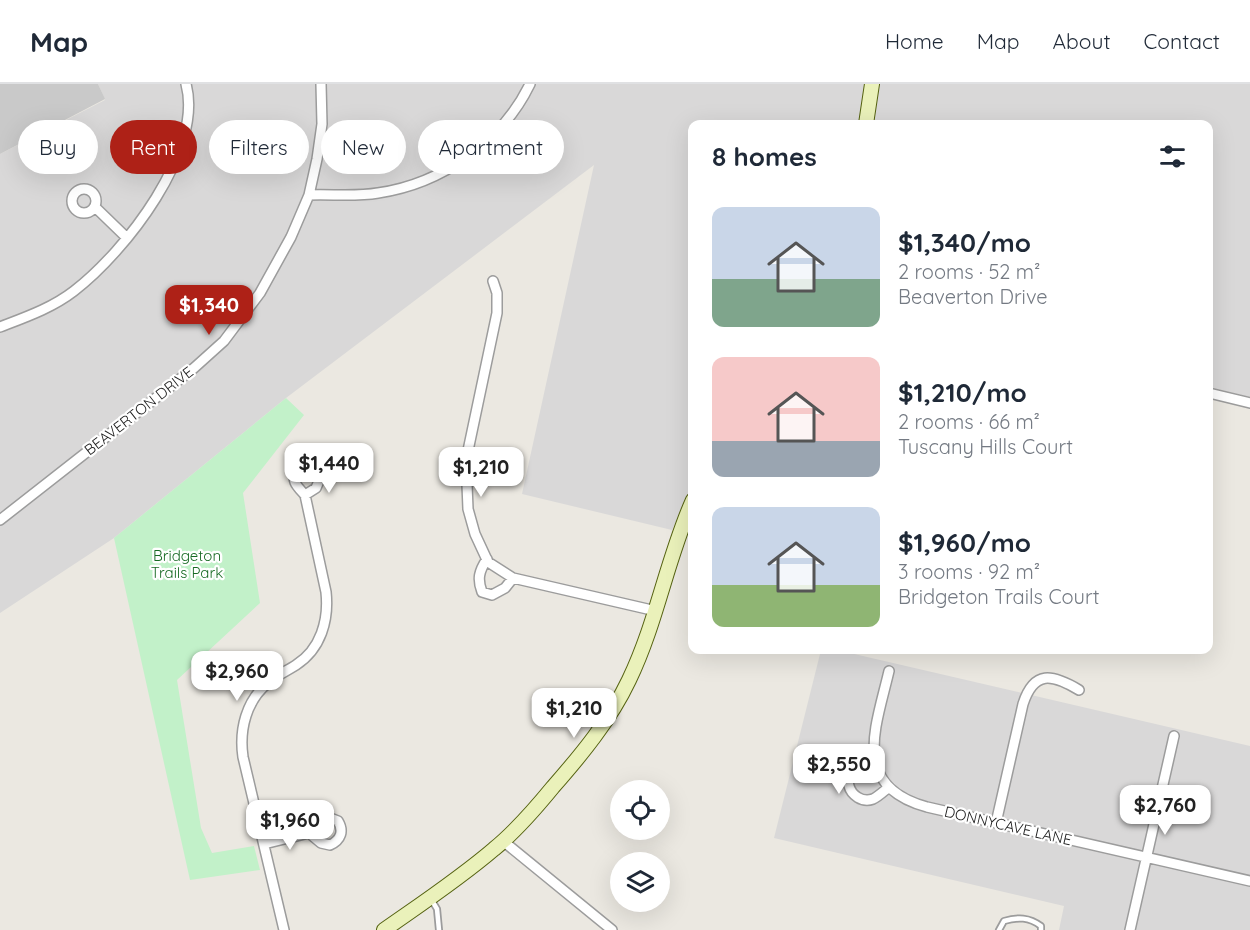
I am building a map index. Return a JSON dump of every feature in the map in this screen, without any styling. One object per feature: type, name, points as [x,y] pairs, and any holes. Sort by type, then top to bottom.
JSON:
[{"type":"street","points":[[0,327],[40,312],[74,291],[103,265],[127,238],[161,192],[182,143],[188,116],[186,84]]},
{"type":"street","name":"BEAVERTON DRIVE","points":[[0,520],[161,395],[224,340],[260,293],[291,237],[309,195],[322,124],[321,84]]},
{"type":"street","points":[[309,195],[354,196],[379,193],[430,179],[473,153],[493,135],[514,111],[530,84]]},
{"type":"street","points":[[867,120],[872,84]]},
{"type":"street","points":[[95,207],[127,238]]},
{"type":"street","points":[[493,281],[497,293],[497,313],[466,460],[468,508],[475,534],[487,559],[500,571],[513,578],[656,611]]},
{"type":"street","points":[[1213,394],[1250,403]]},
{"type":"street","points":[[285,930],[243,758],[243,725],[251,705],[262,688],[269,681],[298,664],[310,653],[318,642],[325,625],[328,608],[326,592],[304,495]]},
{"type":"street","points":[[384,930],[503,841],[593,741],[629,680],[656,611],[672,553],[688,513]]},
{"type":"street","points":[[487,559],[479,573],[478,583],[482,592],[492,595],[505,588],[513,578]]},
{"type":"street","name":"DONNYCAVE LANE","points":[[889,671],[873,746],[875,763],[880,775],[889,787],[903,799],[917,805],[1250,882]]},
{"type":"street","points":[[996,823],[1023,704],[1029,689],[1040,679],[1050,678],[1062,680],[1079,690]]},
{"type":"street","points":[[1130,930],[1174,736]]},
{"type":"street","points":[[875,763],[862,764],[852,771],[849,783],[853,793],[861,799],[872,799],[889,787]]},
{"type":"street","points":[[264,844],[309,833]]},
{"type":"street","points":[[503,841],[612,930]]},
{"type":"lane","points":[[430,897],[437,909],[440,930]]},
{"type":"lane","points":[[999,930],[1004,921],[1017,917],[1033,920],[1041,926],[1041,930]]},
{"type":"shaded area","points":[[0,84],[98,84],[105,99],[65,120],[18,120],[18,145],[0,154]]},
{"type":"shaded area","points":[[98,84],[866,84],[861,120],[688,120],[688,496],[672,530],[522,494],[594,165],[286,398],[114,538],[0,613],[0,154],[18,145],[18,174],[98,174],[98,120],[66,120],[105,100]]},
{"type":"shaded area","points":[[880,84],[1250,84],[1250,397],[1213,388],[1213,120],[875,120]]},
{"type":"shaded area","points":[[820,654],[854,654],[1250,746],[1250,930],[1059,930],[1064,906],[774,838]]},
{"type":"green space","name":"Bridgeton Trails Park","points":[[286,398],[304,415],[243,493],[260,603],[177,680],[201,828],[212,853],[254,846],[260,870],[190,880],[114,538]]}]
